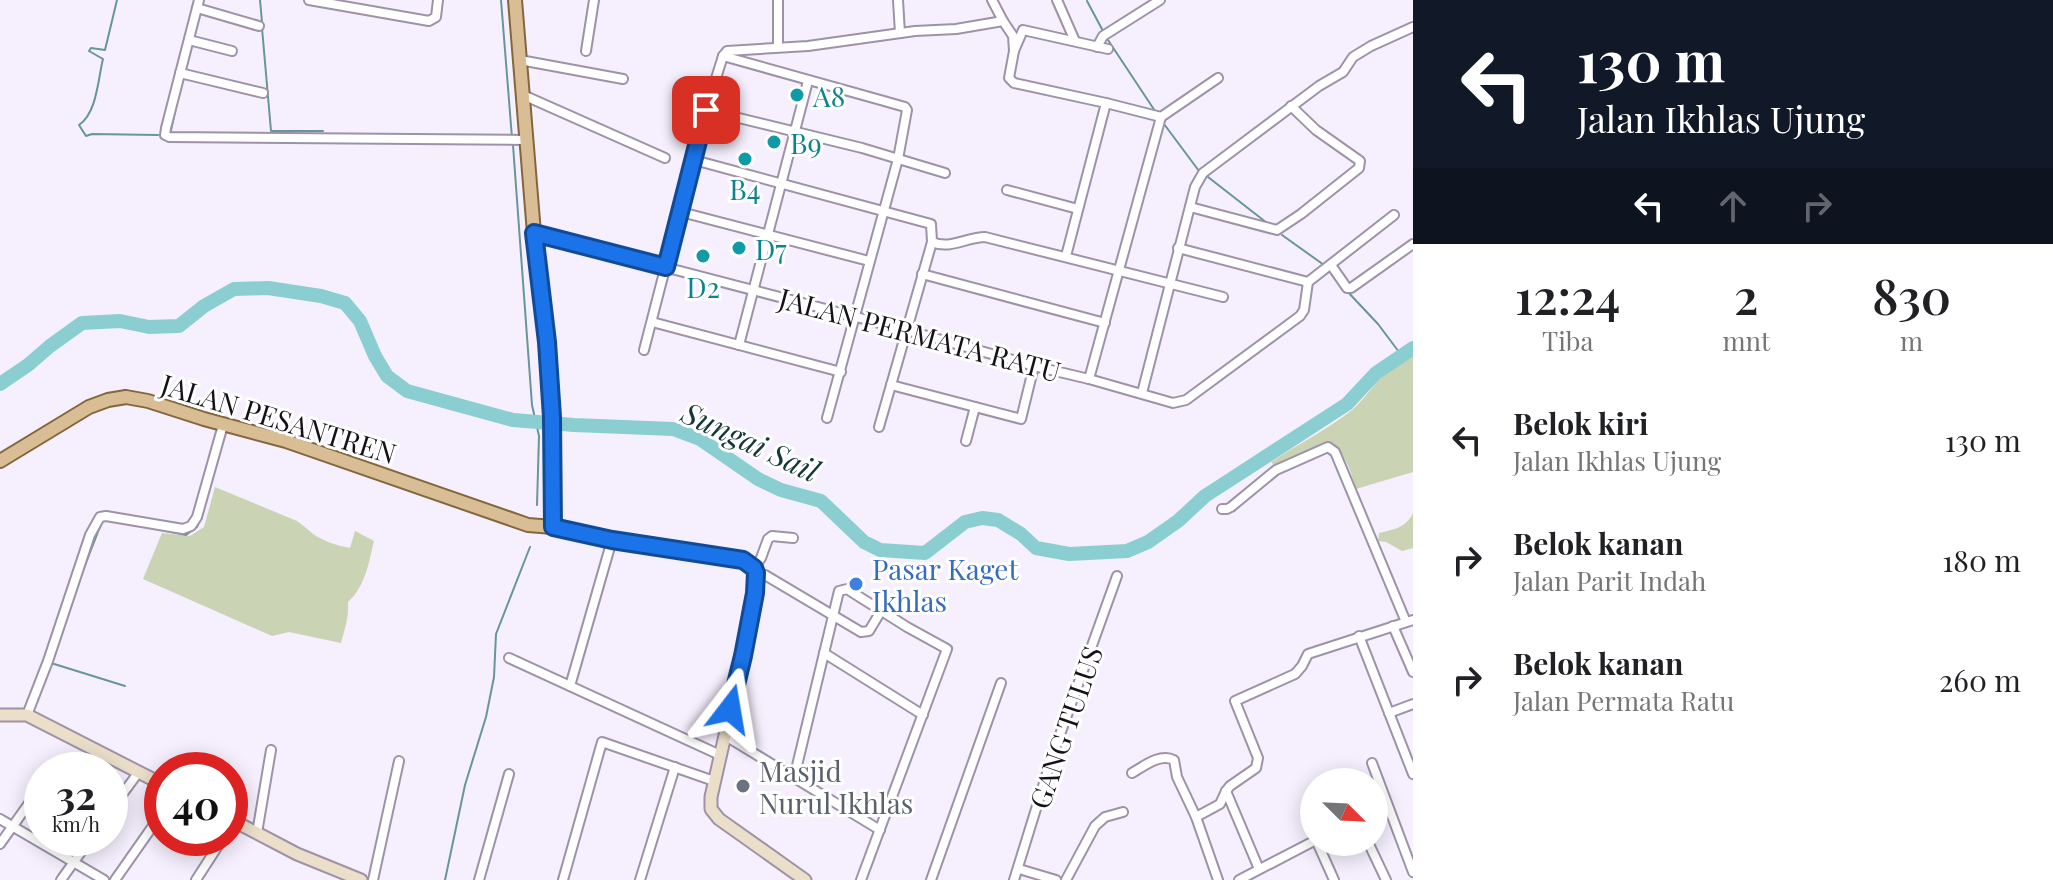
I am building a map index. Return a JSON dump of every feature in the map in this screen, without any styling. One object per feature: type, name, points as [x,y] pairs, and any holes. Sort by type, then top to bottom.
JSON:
[{"type":"main road","points":[[515,0],[523,95],[523,140],[547,342],[553,527]]},
{"type":"main road","name":"JALAN PESANTREN","points":[[0,461],[76,414],[108,400],[126,397],[313,450],[528,525],[553,527]]},
{"type":"street","points":[[309,0],[429,21],[436,17],[438,0]]},
{"type":"street","points":[[586,51],[594,0]]},
{"type":"street","points":[[778,0],[778,47]]},
{"type":"street","points":[[898,0],[900,33]]},
{"type":"street","points":[[992,0],[1013,36],[1014,51]]},
{"type":"street","points":[[1057,0],[1075,41]]},
{"type":"street","points":[[1097,47],[1103,36],[1160,0]]},
{"type":"street","points":[[259,26],[198,4],[165,135],[523,140]]},
{"type":"street","points":[[644,350],[706,110],[727,51],[808,46],[1003,21]]},
{"type":"street","points":[[1142,393],[1178,248],[1195,187],[1203,173],[1291,106],[1343,72],[1353,57],[1413,27]]},
{"type":"street","points":[[1108,49],[1023,30],[1014,51],[1009,76],[1011,82],[1161,117],[1218,78]]},
{"type":"street","points":[[189,40],[232,51]]},
{"type":"street","points":[[723,56],[906,107],[898,159],[827,418]]},
{"type":"street","points":[[520,60],[623,79]]},
{"type":"street","points":[[180,73],[263,93]]},
{"type":"street","points":[[739,345],[808,81]]},
{"type":"street","points":[[523,95],[665,158]]},
{"type":"street","points":[[1066,256],[1106,103]]},
{"type":"street","points":[[1190,207],[1277,230],[1361,166],[1360,161],[1316,130],[1291,106]]},
{"type":"street","points":[[706,110],[945,173]]},
{"type":"street","name":"JALAN PERMATA RATU","points":[[534,233],[1089,379],[1161,117]]},
{"type":"street","points":[[694,160],[931,224],[932,242],[879,427]]},
{"type":"street","points":[[1007,190],[1078,209]]},
{"type":"street","points":[[681,212],[869,261]]},
{"type":"street","points":[[1089,379],[1173,403],[1186,400],[1300,316],[1304,310],[1308,282],[1394,215]]},
{"type":"street","points":[[932,242],[944,246],[985,237],[1223,297]]},
{"type":"street","points":[[1331,265],[1347,288],[1351,288],[1413,244]]},
{"type":"street","points":[[1178,248],[1308,282]]},
{"type":"street","points":[[922,274],[1105,323]]},
{"type":"street","points":[[652,322],[841,372]]},
{"type":"street","points":[[891,385],[1021,419],[1034,366]]},
{"type":"street","points":[[966,441],[975,407]]},
{"type":"street","points":[[27,715],[95,524],[100,517],[106,516],[183,529],[191,526],[197,517],[223,425]]},
{"type":"street","points":[[1196,817],[1217,807],[1226,791],[1254,771],[1258,763],[1235,701],[1295,674],[1308,654],[1410,621],[1332,448],[1276,470],[1231,507],[1222,509]]},
{"type":"street","points":[[553,527],[612,540],[743,560],[755,571],[865,633],[881,611]]},
{"type":"street","points":[[793,538],[772,536],[768,539],[755,571],[755,593],[743,656],[710,804],[716,816],[805,880]]},
{"type":"street","points":[[570,686],[612,540]]},
{"type":"street","name":"GANG TULUS","points":[[1014,880],[1053,754],[1117,576]]},
{"type":"street","points":[[794,778],[839,591],[847,589],[947,649],[861,880]]},
{"type":"street","points":[[1393,626],[1413,672]]},
{"type":"street","points":[[1359,636],[1413,774]]},
{"type":"street","points":[[824,653],[923,715]]},
{"type":"street","points":[[509,658],[720,755]]},
{"type":"street","points":[[931,880],[1001,683]]},
{"type":"street","points":[[1389,713],[1413,704]]},
{"type":"street","points":[[0,715],[27,715],[144,776]]},
{"type":"street","points":[[724,735],[880,830]]},
{"type":"street","points":[[563,880],[602,742],[714,781]]},
{"type":"street","points":[[257,833],[271,750]]},
{"type":"street","points":[[1132,773],[1161,757],[1174,760],[1177,777],[1196,817],[1218,880]]},
{"type":"street","points":[[373,880],[399,761]]},
{"type":"street","points":[[1372,763],[1413,872]]},
{"type":"street","points":[[640,880],[675,767]]},
{"type":"street","points":[[128,787],[138,773]]},
{"type":"street","points":[[479,880],[509,774]]},
{"type":"street","points":[[1226,791],[1259,869]]},
{"type":"street","points":[[0,844],[24,809]]},
{"type":"street","points":[[1066,880],[1095,826],[1105,817],[1123,812]]},
{"type":"street","points":[[0,819],[24,833]]},
{"type":"street","points":[[248,829],[297,854],[361,880]]},
{"type":"street","points":[[115,880],[144,839]]},
{"type":"street","points":[[1239,880],[1300,849]]},
{"type":"street","points":[[64,856],[104,880]]},
{"type":"street","points":[[61,880],[78,856]]},
{"type":"street","points":[[196,880],[211,856]]},
{"type":"street","points":[[1322,856],[1334,880]]},
{"type":"street","points":[[1375,856],[1386,880]]},
{"type":"street","points":[[1019,869],[1056,880]]},
{"type":"green space","points":[[1413,355],[1413,472],[1356,489],[1344,458],[1330,445],[1276,468],[1271,462],[1358,405],[1377,382]]},
{"type":"green space","points":[[215,487],[297,521],[331,543],[350,548],[355,531],[374,541],[362,582],[348,602],[341,643],[289,632],[272,636],[143,579],[162,533],[190,536],[204,527]]},
{"type":"green space","points":[[1413,513],[1413,548],[1402,551],[1378,541],[1379,533],[1403,525]]},
{"type":"waterway","points":[[117,0],[105,50],[91,48],[89,51],[103,59],[93,104],[79,125],[86,136],[158,135]]},
{"type":"waterway","points":[[260,0],[262,22]]},
{"type":"waterway","points":[[501,0],[512,138]]},
{"type":"waterway","points":[[1087,1],[1103,31]]},
{"type":"waterway","points":[[262,28],[271,131],[323,131]]},
{"type":"waterway","points":[[1108,40],[1155,111]]},
{"type":"waterway","points":[[170,135],[177,102]]},
{"type":"waterway","points":[[1164,124],[1199,171]]},
{"type":"waterway","points":[[382,135],[459,136]]},
{"type":"waterway","points":[[513,145],[532,405],[539,436],[537,505]]},
{"type":"waterway","points":[[1208,177],[1267,223]]},
{"type":"waterway","points":[[1282,235],[1324,265]]},
{"type":"waterway","name":"Sungai Sail","points":[[0,384],[82,323],[120,321],[149,327],[179,326],[204,306],[234,289],[268,288],[321,296],[345,303],[360,321],[387,376],[407,391],[513,420],[673,429],[700,439],[758,479],[781,490],[821,501],[864,542],[880,550],[925,553],[965,522],[982,518],[998,520],[1036,548],[1069,554],[1127,551],[1148,542],[1178,521],[1205,496],[1347,404],[1376,373],[1413,348]]},
{"type":"waterway","points":[[1346,290],[1378,324],[1402,356]]},
{"type":"waterway","points":[[82,573],[103,519]]},
{"type":"waterway","points":[[152,528],[186,535],[199,522]]},
{"type":"waterway","points":[[445,880],[465,785],[486,717],[494,677],[496,634],[530,547]]},
{"type":"waterway","points":[[51,663],[125,686]]},
{"type":"place","name":"A8","points":[[797,95]]},
{"type":"place","name":"B9","points":[[774,142]]},
{"type":"place","name":"B4","points":[[745,159]]},
{"type":"place","name":"D7","points":[[739,248]]},
{"type":"place","name":"D2","points":[[703,256]]},
{"type":"place","name":"Pasar Kaget Ikhlas","points":[[856,584]]},
{"type":"place","name":"Masjid Nurul Ikhlas","points":[[743,786]]},
{"type":"route","points":[[706,110],[666,267],[534,233],[552,417],[553,527],[612,540],[743,560],[754,568],[755,593],[730,709]]}]
